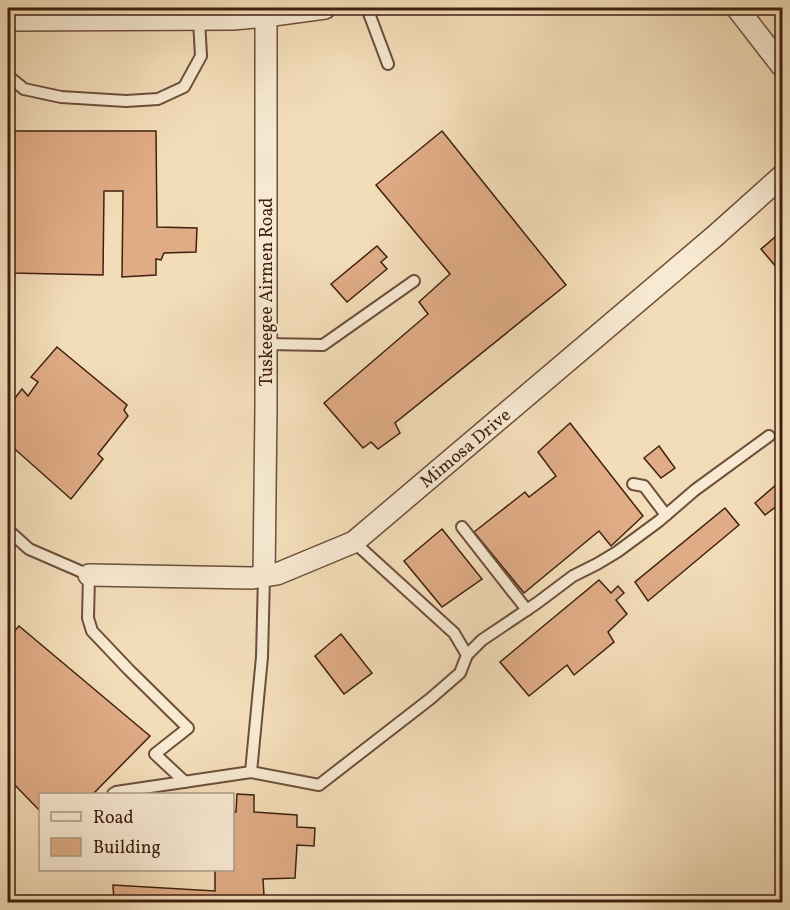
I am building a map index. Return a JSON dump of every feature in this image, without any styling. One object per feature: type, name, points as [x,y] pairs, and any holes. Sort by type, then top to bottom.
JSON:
[{"type":"street","points":[[8,20],[128,14],[199,20],[233,19],[266,12],[325,8]]},
{"type":"street","points":[[737,8],[783,66]]},
{"type":"street","name":"Tuskeegee Airmen Road","points":[[264,576],[266,12]]},
{"type":"street","name":"Mimosa Drive","points":[[89,575],[252,578],[277,574],[354,542],[783,176]]},
{"type":"lane","points":[[367,8],[388,64]]},
{"type":"lane","points":[[8,30],[8,76],[24,88],[61,97],[126,101],[158,99],[184,87],[201,56],[199,20]]},
{"type":"lane","points":[[266,344],[323,345],[414,281]]},
{"type":"lane","points":[[115,793],[251,772],[319,785],[460,673],[467,655],[482,640],[573,576],[617,552],[695,490],[769,436]]},
{"type":"lane","points":[[633,484],[644,486],[666,515]]},
{"type":"lane","points":[[462,526],[527,610]]},
{"type":"lane","points":[[8,530],[29,549],[89,575],[88,618],[92,631],[188,728],[155,754],[185,782]]},
{"type":"lane","points":[[354,542],[454,633],[467,655]]},
{"type":"lane","points":[[251,772],[262,657],[264,576]]},
{"type":"building","points":[[12,131],[156,131],[157,227],[197,228],[196,252],[164,253],[161,260],[156,259],[156,275],[122,277],[123,191],[104,191],[103,275],[11,273],[11,221],[8,222],[8,209],[10,209]]},
{"type":"building","points":[[442,131],[566,285],[395,423],[400,433],[378,449],[371,442],[363,448],[324,403],[428,314],[419,302],[450,274],[376,185]]},
{"type":"building","points":[[782,231],[782,274],[761,249]]},
{"type":"building","points":[[377,246],[387,257],[381,262],[387,269],[347,302],[331,284]]},
{"type":"building","points":[[57,347],[127,405],[124,410],[128,416],[98,454],[103,459],[71,499],[8,443],[8,407],[22,389],[28,396],[38,382],[31,377]]},
{"type":"building","points":[[570,423],[643,516],[611,546],[599,531],[524,593],[474,532],[525,492],[529,497],[556,476],[538,452]]},
{"type":"building","points":[[659,446],[675,468],[661,478],[644,458]]},
{"type":"building","points":[[777,484],[782,493],[782,502],[765,515],[755,503]]},
{"type":"building","points":[[725,508],[739,525],[648,601],[635,582]]},
{"type":"building","points":[[442,529],[482,579],[442,607],[404,561]]},
{"type":"building","points":[[599,580],[611,593],[618,586],[624,593],[616,600],[627,614],[608,632],[614,642],[574,675],[567,665],[529,696],[500,662]]},
{"type":"building","points":[[19,626],[150,736],[94,793],[39,793],[39,810],[8,778],[8,638]]},
{"type":"building","points":[[341,634],[372,673],[344,694],[315,656]]},
{"type":"building","points":[[237,794],[254,795],[254,812],[297,815],[297,827],[315,828],[314,846],[297,845],[295,878],[263,879],[264,896],[304,898],[304,902],[114,902],[113,885],[215,891],[215,871],[234,871],[234,812],[236,812]]}]
